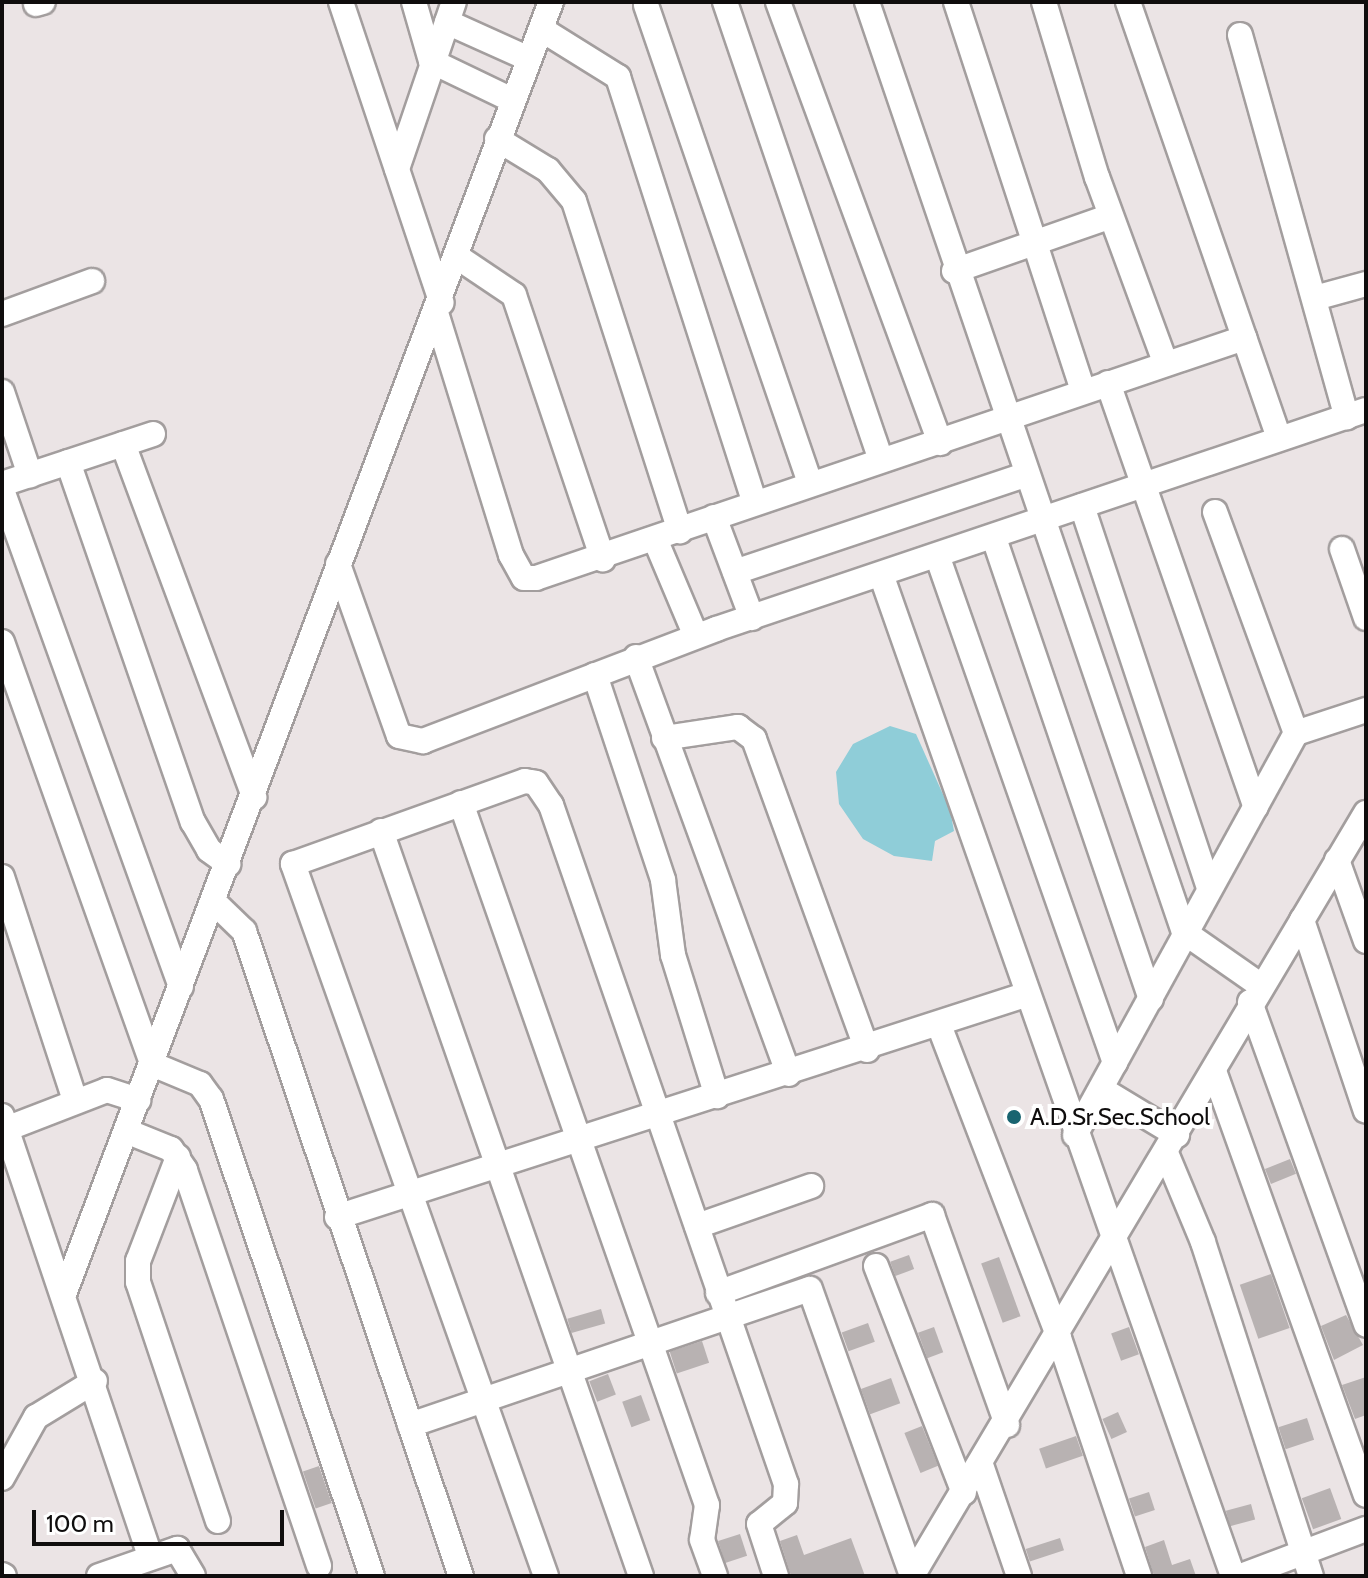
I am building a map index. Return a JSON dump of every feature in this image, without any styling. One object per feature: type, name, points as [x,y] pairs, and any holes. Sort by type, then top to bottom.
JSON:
[{"type":"street","points":[[341,2],[397,169],[516,568],[536,578],[603,559],[810,483],[940,443],[1165,362],[1244,338]]},
{"type":"street","points":[[414,2],[431,61],[512,100]]},
{"type":"street","points":[[64,1294],[254,797],[338,564],[440,309],[497,139],[551,2]]},
{"type":"street","points":[[725,2],[881,460]]},
{"type":"street","points":[[778,2],[940,443]]},
{"type":"street","points":[[867,2],[1004,418],[1184,932],[1255,993],[1366,1325]]},
{"type":"street","points":[[956,2],[1083,391]]},
{"type":"street","points":[[1044,2],[1111,216],[1165,362]]},
{"type":"street","points":[[1128,2],[1279,438]]},
{"type":"street","points":[[646,5],[810,483]]},
{"type":"street","points":[[397,169],[431,61],[451,12],[527,58]]},
{"type":"street","points":[[541,29],[618,77],[755,503]]},
{"type":"street","points":[[338,564],[407,742],[447,734],[636,657],[696,636],[882,577],[1143,483],[1356,414],[1315,298],[1240,35]]},
{"type":"street","points":[[497,139],[567,187],[680,531]]},
{"type":"street","points":[[954,271],[1111,216]]},
{"type":"street","points":[[459,258],[514,295],[603,559]]},
{"type":"street","points":[[2,314],[92,281]]},
{"type":"street","points":[[1315,298],[1366,284]]},
{"type":"street","points":[[1108,383],[1256,807]]},
{"type":"street","points":[[2,392],[30,475]]},
{"type":"street","points":[[153,434],[2,487],[181,987]]},
{"type":"street","points":[[123,444],[254,797]]},
{"type":"street","points":[[68,462],[193,822],[209,850],[228,864]]},
{"type":"street","points":[[735,572],[1025,475]]},
{"type":"street","points":[[1082,506],[1208,885]]},
{"type":"street","points":[[1215,512],[1296,733]]},
{"type":"street","points":[[714,517],[752,618]]},
{"type":"street","points":[[994,538],[1151,999]]},
{"type":"street","points":[[655,539],[696,636]]},
{"type":"street","points":[[1342,549],[1366,618]]},
{"type":"street","points":[[938,558],[1115,1063]]},
{"type":"street","points":[[882,577],[1112,1245],[1233,1576]]},
{"type":"street","points":[[2,642],[152,1064],[200,1084],[211,1099],[372,1576]]},
{"type":"street","points":[[636,657],[789,1074]]},
{"type":"street","points":[[595,675],[663,880],[673,955],[717,1096]]},
{"type":"street","points":[[1075,1135],[1151,999],[1208,885],[1256,807],[1296,733],[1366,710]]},
{"type":"street","points":[[664,738],[738,727],[754,739],[867,1050]]},
{"type":"street","points":[[546,1576],[414,1194],[293,864],[525,781],[544,792],[659,1110],[721,1303],[788,1493],[759,1524],[776,1576]]},
{"type":"street","points":[[461,803],[707,1505],[702,1540],[715,1576]]},
{"type":"street","points":[[912,1576],[1059,1338],[1214,1071],[1255,993],[1366,813]]},
{"type":"street","points":[[381,831],[501,1166],[566,1374],[641,1576]]},
{"type":"street","points":[[1337,860],[1366,941]]},
{"type":"street","points":[[2,877],[75,1101]]},
{"type":"street","points":[[214,902],[244,931],[337,1217],[461,1576]]},
{"type":"street","points":[[1302,920],[1366,1111]]},
{"type":"street","points":[[337,1217],[579,1143],[659,1110],[717,1096],[867,1050],[1028,994]]},
{"type":"street","points":[[939,1025],[1059,1338],[1139,1576]]},
{"type":"street","points":[[1214,1071],[1366,1495]]},
{"type":"street","points":[[138,1100],[113,1089],[4,1123],[95,1381],[151,1558]]},
{"type":"street","points":[[1101,1089],[1172,1144],[1311,1576]]},
{"type":"street","points":[[126,1131],[178,1157],[319,1566]]},
{"type":"street","points":[[178,1157],[138,1261],[138,1282],[218,1521]]},
{"type":"street","points":[[697,1226],[811,1186]]},
{"type":"street","points":[[410,1425],[566,1374],[650,1341],[721,1303],[932,1215],[1007,1425]]},
{"type":"street","points":[[876,1266],[964,1493]]},
{"type":"street","points":[[721,1303],[810,1289],[912,1576]]},
{"type":"street","points":[[2,1478],[36,1417],[95,1381]]},
{"type":"street","points":[[981,1465],[1019,1576]]},
{"type":"street","points":[[1241,1576],[1366,1529]]},
{"type":"street","points":[[105,1575],[182,1550],[193,1576]]},
{"type":"water","points":[[890,726],[916,734],[950,810],[954,831],[935,841],[932,861],[894,856],[863,839],[839,804],[836,772],[853,744]]},
{"type":"building","points":[[1290,1159],[1296,1174],[1271,1184],[1265,1169]]},
{"type":"building","points":[[909,1255],[914,1269],[895,1276],[890,1262]]},
{"type":"building","points":[[999,1257],[1021,1316],[1003,1323],[981,1263]]},
{"type":"building","points":[[1271,1274],[1290,1328],[1258,1339],[1240,1285]]},
{"type":"building","points":[[601,1309],[605,1323],[571,1333],[567,1319]]},
{"type":"building","points":[[1346,1315],[1363,1345],[1334,1360],[1321,1326]]},
{"type":"building","points":[[868,1323],[875,1342],[849,1351],[842,1333]]},
{"type":"building","points":[[934,1327],[943,1352],[927,1358],[918,1333]]},
{"type":"building","points":[[1129,1327],[1139,1354],[1121,1361],[1111,1333]]},
{"type":"building","points":[[702,1341],[709,1363],[677,1373],[670,1352]]},
{"type":"building","points":[[608,1374],[616,1395],[597,1402],[589,1381]]},
{"type":"building","points":[[1366,1377],[1366,1415],[1355,1419],[1342,1385]]},
{"type":"building","points":[[891,1378],[900,1403],[870,1414],[861,1389]]},
{"type":"building","points":[[641,1395],[650,1420],[631,1427],[622,1402]]},
{"type":"building","points":[[1118,1412],[1127,1432],[1111,1439],[1102,1419]]},
{"type":"building","points":[[1307,1418],[1314,1440],[1286,1449],[1278,1427]]},
{"type":"building","points":[[922,1426],[938,1466],[920,1473],[904,1433]]},
{"type":"building","points":[[1076,1436],[1083,1456],[1046,1469],[1039,1449]]},
{"type":"building","points":[[319,1466],[332,1503],[316,1508],[303,1472]]},
{"type":"building","points":[[1330,1488],[1341,1519],[1313,1529],[1302,1498]]},
{"type":"building","points":[[1149,1492],[1155,1510],[1135,1517],[1129,1498]]},
{"type":"building","points":[[1251,1504],[1255,1519],[1230,1526],[1226,1511]]},
{"type":"building","points":[[740,1534],[747,1556],[725,1563],[718,1541]]},
{"type":"building","points":[[797,1535],[804,1555],[851,1538],[865,1576],[791,1576],[780,1541]]},
{"type":"building","points":[[1060,1538],[1064,1550],[1030,1561],[1026,1549]]},
{"type":"building","points":[[1164,1540],[1172,1565],[1190,1559],[1196,1576],[1154,1576],[1145,1547]]},
{"type":"place","name":"A.D.Sr.Sec.School","points":[[1014,1117]]}]
